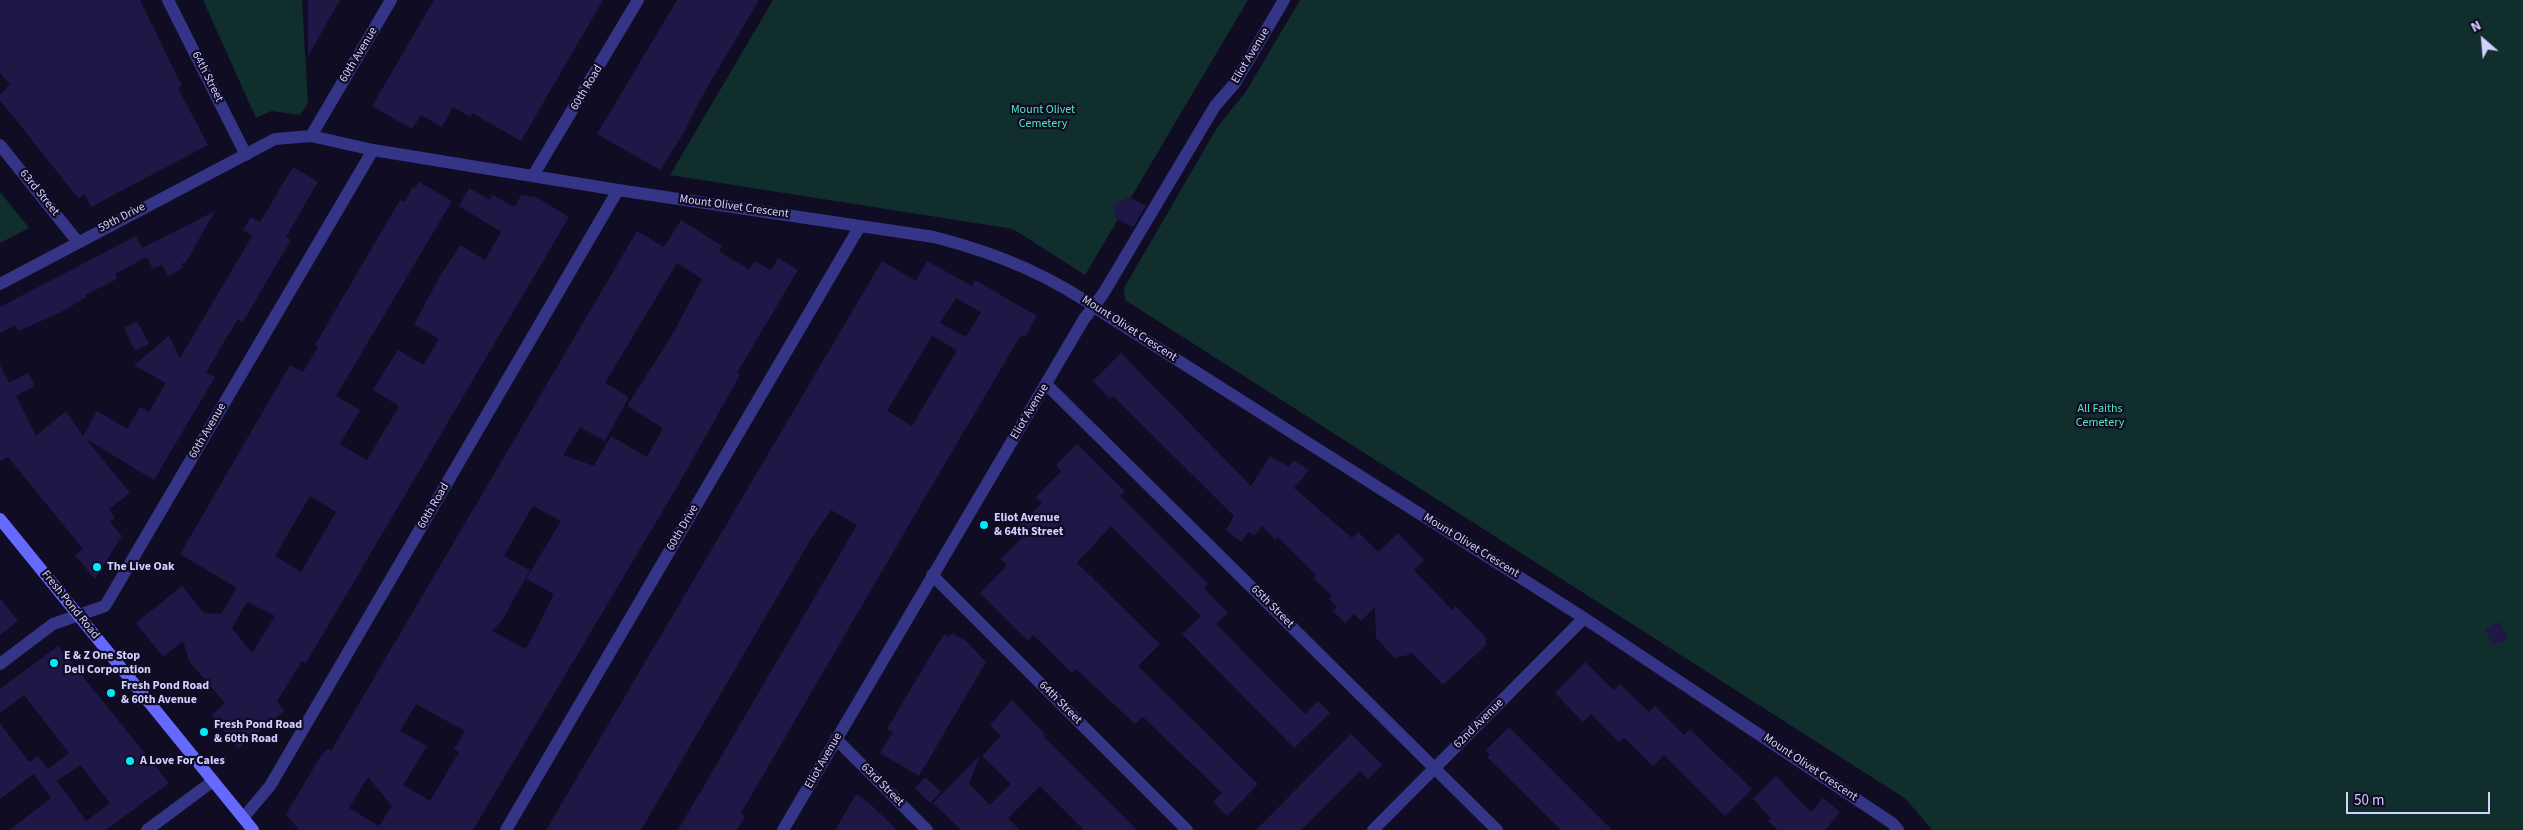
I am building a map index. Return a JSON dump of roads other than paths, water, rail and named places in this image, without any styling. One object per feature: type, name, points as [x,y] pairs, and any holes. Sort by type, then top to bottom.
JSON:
[{"type":"main road","name":"Fresh Pond Road","points":[[0,519],[253,830]]},
{"type":"street","name":"64th Street","points":[[168,0],[246,155]]},
{"type":"street","name":"60th Avenue","points":[[311,136],[391,0]]},
{"type":"street","name":"60th Road","points":[[534,174],[638,0]]},
{"type":"street","name":"Eliot Avenue","points":[[783,830],[1093,305],[1104,294],[1215,106],[1235,83],[1284,0]]},
{"type":"street","name":"Mount Olivet Crescent","points":[[246,155],[275,139],[311,136],[373,150],[534,174],[618,190],[934,237],[1009,259],[1049,278],[1093,305],[1584,618],[1892,823],[1898,830]]},
{"type":"street","name":"63rd Street","points":[[0,146],[77,241]]},
{"type":"street","name":"60th Avenue","points":[[0,664],[53,624],[105,606],[373,150]]},
{"type":"street","name":"59th Drive","points":[[0,284],[77,241],[246,155]]},
{"type":"street","name":"60th Road","points":[[243,818],[270,786],[618,190]]},
{"type":"street","name":"60th Drive","points":[[506,830],[860,226]]},
{"type":"street","name":"65th Street","points":[[1047,385],[1497,830]]},
{"type":"street","name":"64th Street","points":[[932,575],[1187,830]]},
{"type":"street","name":"62nd Avenue","points":[[1373,830],[1584,618]]},
{"type":"street","name":"63rd Street","points":[[836,740],[927,830]]},
{"type":"street","points":[[147,830],[213,781]]},
{"type":"place","name":"Eliot Avenue & 64th Street","points":[[984,525]]},
{"type":"place","name":"The Live Oak","points":[[97,567]]},
{"type":"place","name":"E & Z One Stop Deli Corporation","points":[[54,663]]},
{"type":"place","name":"Fresh Pond Road & 60th Avenue","points":[[111,693]]},
{"type":"place","name":"Fresh Pond Road & 60th Road","points":[[204,732]]},
{"type":"place","name":"A Love For Cales","points":[[130,761]]},
{"type":"park label","name":"Mount Olivet Cemetery","points":[[1043,117]]},
{"type":"park label","name":"All Faiths Cemetery","points":[[2100,416]]}]
